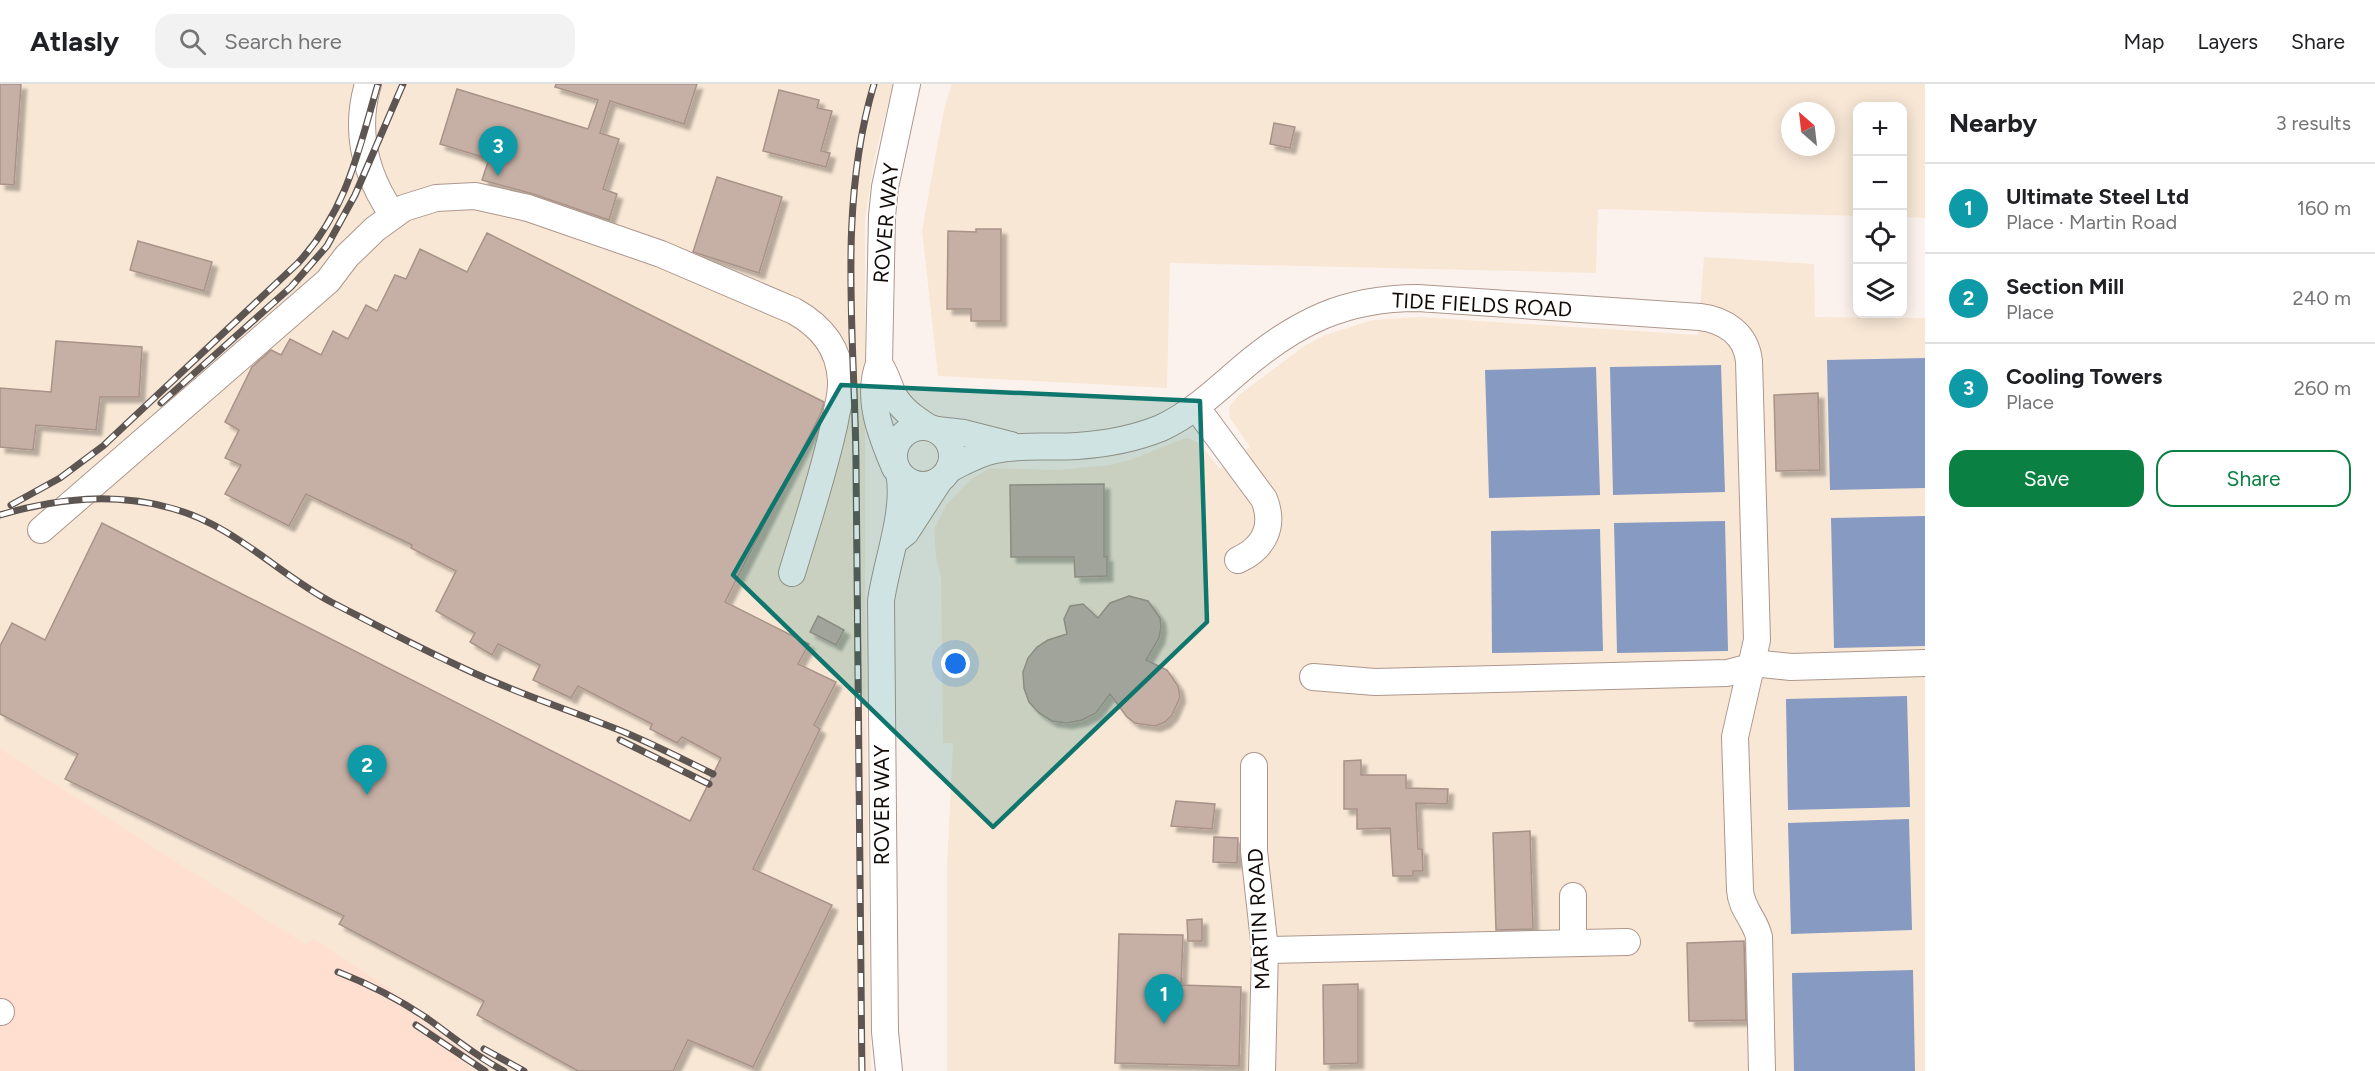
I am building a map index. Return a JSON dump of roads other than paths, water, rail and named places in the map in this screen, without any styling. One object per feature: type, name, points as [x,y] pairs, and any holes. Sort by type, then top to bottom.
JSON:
[{"type":"street","points":[[368,84],[361,115],[361,140],[373,180],[393,215]]},
{"type":"street","name":"ROVER WAY","points":[[889,1071],[885,1032],[881,642],[884,580],[896,541],[895,531],[901,491],[897,470],[881,434],[875,407],[874,377],[879,364],[882,216],[885,187],[908,84]]},
{"type":"street","points":[[41,530],[310,297],[336,272],[347,256],[393,215],[414,204],[450,196],[475,196],[510,203],[681,261],[794,311],[818,326],[835,356],[840,372],[841,390],[831,441],[792,573]]},
{"type":"street","name":"TIDE FIELDS ROAD","points":[[944,475],[994,450],[1017,447],[1077,446],[1122,441],[1161,428],[1196,407],[1290,331],[1319,316],[1375,301],[1418,298],[1700,317],[1721,321],[1730,327],[1749,353],[1757,640],[1735,737],[1740,899],[1743,908],[1757,928],[1759,937],[1762,1071]]},
{"type":"street","name":"ROVER WAY","points":[[879,364],[901,407],[932,428]]},
{"type":"street","points":[[1196,407],[1264,499],[1267,507],[1270,520],[1261,544],[1238,560]]},
{"type":"street","points":[[919,426],[932,428],[944,435],[952,452],[944,475],[921,485],[905,481],[897,470],[894,450],[902,434],[919,426]]},
{"type":"street","name":"TIDE FIELDS ROAD","points":[[932,428],[964,433],[1017,447]]},
{"type":"street","name":"ROVER WAY","points":[[896,541],[906,532],[944,475]]},
{"type":"street","points":[[1313,677],[1375,682],[1727,673],[1762,664],[1791,667],[1925,663]]},
{"type":"street","name":"MARTIN ROAD","points":[[1254,766],[1254,850],[1264,950],[1262,1071]]},
{"type":"street","points":[[1572,943],[1573,896]]},
{"type":"street","points":[[1264,950],[1627,942]]},
{"type":"water","points":[[1925,358],[1925,488],[1830,490],[1827,360]]},
{"type":"water","points":[[1721,365],[1725,492],[1613,495],[1610,367]]},
{"type":"water","points":[[1596,367],[1600,495],[1489,498],[1485,370]]},
{"type":"water","points":[[1925,516],[1925,646],[1834,648],[1831,518]]},
{"type":"water","points":[[1725,521],[1728,651],[1617,653],[1614,523]]},
{"type":"water","points":[[1600,529],[1603,651],[1492,653],[1491,531]]},
{"type":"water","points":[[1907,696],[1910,807],[1788,810],[1786,699]]},
{"type":"water","points":[[1909,819],[1912,930],[1791,934],[1788,823]]},
{"type":"water","points":[[1913,970],[1915,1071],[1794,1071],[1792,973]]},
{"type":"railway","points":[[11,505],[60,478],[103,446],[298,263],[315,243],[340,201],[357,157],[378,84]]},
{"type":"railway","points":[[161,403],[291,287],[327,246],[355,195],[403,84]]},
{"type":"railway","points":[[862,1071],[856,464],[851,273],[855,178],[874,84]]},
{"type":"railway","points":[[0,515],[43,504],[87,499],[130,500],[174,509],[217,527],[333,603],[414,644],[501,685],[631,735],[713,774]]},
{"type":"railway","points":[[620,740],[709,784]]},
{"type":"railway","points":[[338,972],[406,1005],[504,1071]]},
{"type":"railway","points":[[416,1025],[485,1071]]},
{"type":"railway","points":[[484,1049],[524,1071]]},
{"type":"place","name":"Cooling Towers","points":[[498,176]]},
{"type":"place","name":"Section Mill","points":[[367,795]]},
{"type":"place","name":"Ultimate Steel Ltd","points":[[1164,1024]]}]
